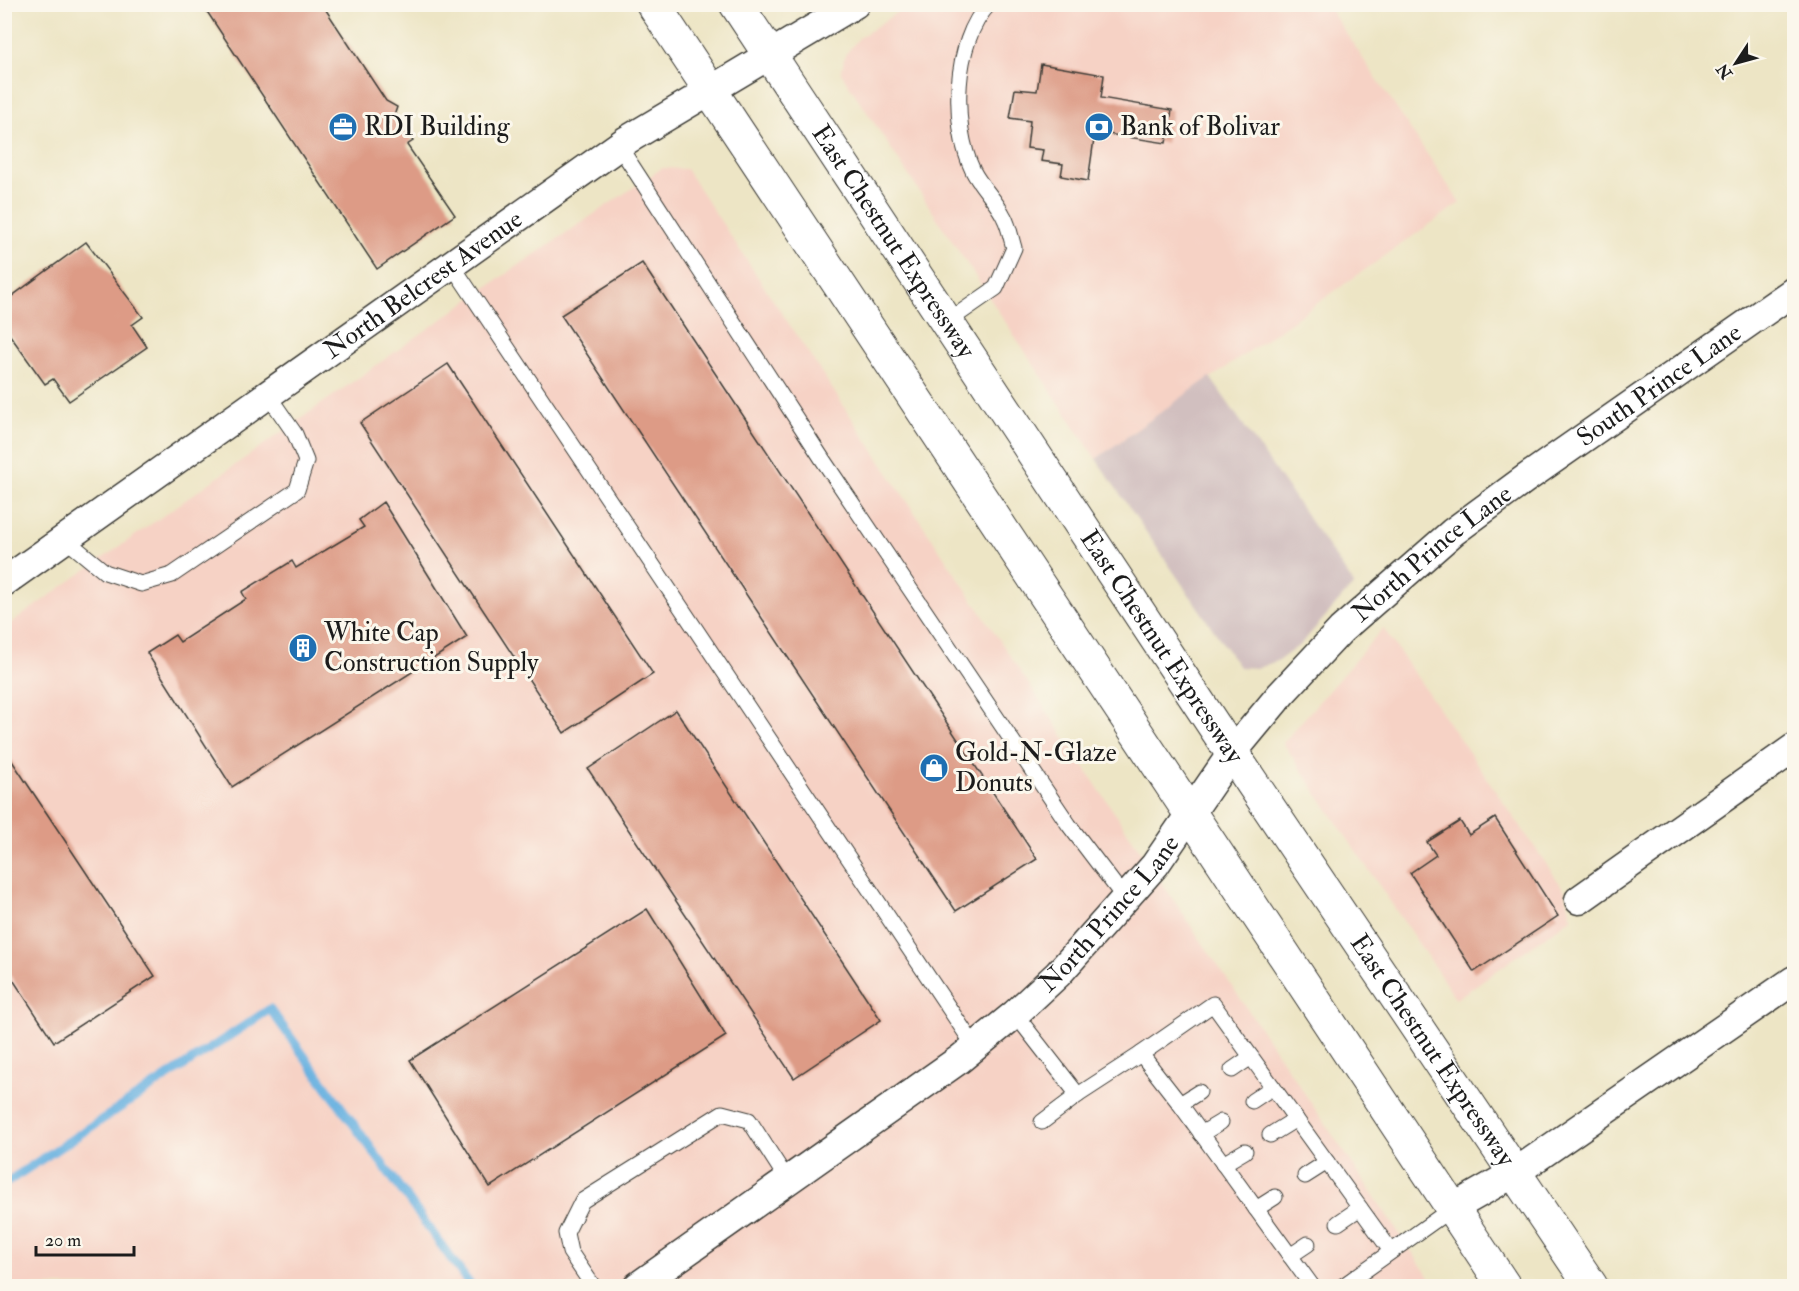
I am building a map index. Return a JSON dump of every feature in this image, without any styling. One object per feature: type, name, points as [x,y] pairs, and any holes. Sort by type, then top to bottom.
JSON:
[{"type":"main road","points":[[653,4],[1189,816],[1504,1287]]},
{"type":"main road","name":"East Chestnut Expressway","points":[[736,4],[1232,753],[1516,1172],[1591,1287]]},
{"type":"street","name":"North Belcrest Avenue","points":[[4,582],[620,146],[855,4]]},
{"type":"street","name":"South Prince Lane","points":[[1525,479],[1794,291]]},
{"type":"street","name":"North Prince Lane","points":[[638,1287],[975,1047],[1015,1014],[1058,974],[1126,900],[1155,865],[1232,753],[1281,694],[1341,630],[1454,532],[1525,479]]},
{"type":"street","points":[[1579,900],[1794,748]]},
{"type":"street","points":[[1452,1209],[1516,1172],[1794,980]]},
{"type":"lane","points":[[946,322],[996,288],[1014,248],[1004,217],[973,171],[958,120],[961,66],[978,16],[989,4]]},
{"type":"lane","points":[[620,146],[836,480],[1069,825],[1126,900]]},
{"type":"lane","points":[[452,265],[975,1047]]},
{"type":"lane","points":[[65,539],[105,572],[141,584],[172,575],[297,490],[306,461],[295,434],[268,395]]},
{"type":"lane","points":[[1042,1122],[1213,1004],[1391,1251]]},
{"type":"lane","points":[[1015,1014],[1078,1095]]},
{"type":"lane","points":[[1141,1054],[1180,1104],[1312,1287]]},
{"type":"lane","points":[[1232,1070],[1251,1057]]},
{"type":"lane","points":[[1252,1101],[1273,1087]]},
{"type":"lane","points":[[1180,1104],[1199,1092]]},
{"type":"lane","points":[[593,1287],[570,1252],[566,1233],[582,1201],[722,1113],[749,1120],[788,1181]]},
{"type":"lane","points":[[1270,1135],[1296,1119]]},
{"type":"lane","points":[[1202,1134],[1221,1122]]},
{"type":"lane","points":[[1224,1164],[1245,1151]]},
{"type":"lane","points":[[1305,1176],[1327,1162]]},
{"type":"lane","points":[[1256,1209],[1275,1197]]},
{"type":"lane","points":[[1338,1223],[1360,1208]]},
{"type":"lane","points":[[1343,1287],[1452,1209]]},
{"type":"lane","points":[[1290,1256],[1308,1244]]},
{"type":"shaded area","points":[[908,5],[1327,5],[1460,203],[1096,459],[841,73],[845,55],[859,38]]},
{"type":"shaded area","points":[[662,168],[686,169],[1118,818],[1435,1286],[5,1286],[4,628],[500,278]]},
{"type":"shaded area","points":[[1210,377],[1354,584],[1301,644],[1279,660],[1258,668],[1239,667],[1096,459]]},
{"type":"shaded area","points":[[1383,628],[1565,891],[1572,918],[1456,999],[1283,743]]},
{"type":"building","name":"RDI Building","points":[[202,4],[322,4],[386,101],[397,107],[395,113],[413,141],[407,145],[455,215],[377,269]]},
{"type":"building","name":"Bank of Bolivar","points":[[1041,64],[1104,75],[1101,98],[1172,110],[1166,143],[1095,132],[1088,181],[1061,176],[1063,164],[1041,161],[1043,150],[1027,148],[1030,121],[1010,118],[1015,89],[1037,91]]},
{"type":"building","points":[[86,242],[143,317],[132,325],[147,347],[69,401],[53,379],[45,384],[4,327],[4,302]]},
{"type":"building","points":[[642,263],[1037,859],[956,911],[561,315]]},
{"type":"building","points":[[448,364],[653,674],[564,733],[360,423]]},
{"type":"building","name":"White Cap Construction Supply","points":[[383,502],[467,637],[232,787],[147,653],[175,635],[180,642],[246,599],[242,592],[292,561],[296,568],[364,527],[359,520]]},
{"type":"building","points":[[676,710],[881,1020],[794,1078],[588,769]]},
{"type":"building","points":[[10,758],[155,976],[54,1042],[4,966],[4,762]]},
{"type":"building","points":[[1495,818],[1558,916],[1474,972],[1410,873],[1436,855],[1427,842],[1460,821],[1469,835]]},
{"type":"building","points":[[647,909],[726,1036],[490,1187],[410,1060]]},
{"type":"waterway","points":[[4,1184],[270,1009],[471,1286]]},
{"type":"place","name":"RDI Building","points":[[343,127]]},
{"type":"place","name":"Bank of Bolivar","points":[[1099,127]]},
{"type":"place","name":"White Cap Construction Supply","points":[[303,648]]},
{"type":"place","name":"Gold-N-Glaze Donuts","points":[[934,768]]}]
